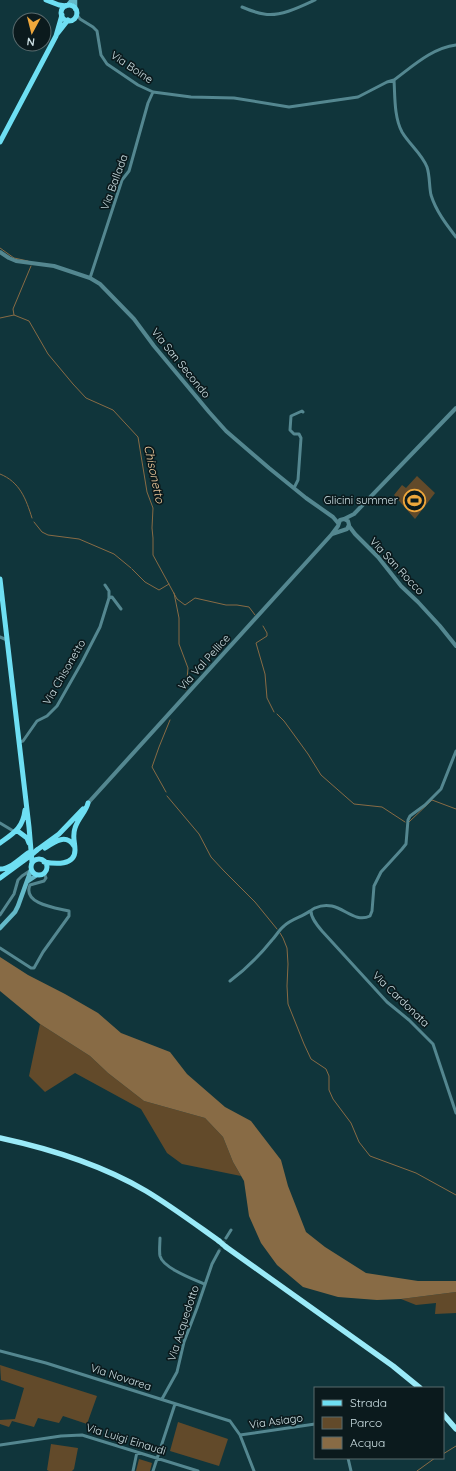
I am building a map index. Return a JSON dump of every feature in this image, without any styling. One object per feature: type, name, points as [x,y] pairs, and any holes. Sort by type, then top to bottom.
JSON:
[{"type":"highway","points":[[0,1139],[59,1153],[108,1171],[146,1191],[368,1351],[415,1387]]},
{"type":"highway","points":[[226,1248],[393,1366],[419,1387]]},
{"type":"highway","points":[[444,1411],[456,1424]]},
{"type":"highway","points":[[444,1415],[456,1428]]},
{"type":"main road","points":[[47,0],[72,6],[76,11]]},
{"type":"main road","points":[[47,0],[64,19],[71,20]]},
{"type":"main road","points":[[0,142],[56,36],[62,9],[74,0]]},
{"type":"main road","points":[[56,36],[71,20],[76,11],[74,0]]},
{"type":"main road","points":[[0,579],[29,827],[31,856],[31,870],[28,881],[15,912],[0,928]]},
{"type":"main road","points":[[17,832],[24,817],[24,791]]},
{"type":"main road","points":[[0,878],[59,834],[88,803]]},
{"type":"main road","points":[[28,881],[56,864],[69,860],[73,855],[75,850],[73,834],[75,826],[88,807],[88,803]]},
{"type":"main road","points":[[21,826],[29,827]]},
{"type":"main road","points":[[0,842],[17,832],[27,830],[29,827]]},
{"type":"main road","points":[[17,832],[27,838],[30,844]]},
{"type":"main road","points":[[37,850],[62,839],[72,842],[74,846]]},
{"type":"main road","points":[[0,869],[4,869],[31,856],[56,864]]},
{"type":"main road","points":[[31,856],[42,860],[46,866],[45,872]]},
{"type":"main road","points":[[31,870],[37,875]]},
{"type":"street","points":[[242,7],[263,14],[272,14],[303,6],[315,0]]},
{"type":"street","name":"Via Boine","points":[[76,11],[80,19],[93,26],[97,31],[100,55],[106,64],[138,85],[153,92],[191,97],[234,98],[289,107],[358,97],[394,80],[435,51],[447,46],[456,45]]},
{"type":"street","points":[[71,20],[80,19]]},
{"type":"street","points":[[394,80],[398,122],[405,136],[425,164],[431,194],[437,209],[440,216],[456,237]]},
{"type":"street","name":"Via Ballada","points":[[90,278],[122,180],[129,171],[148,103],[153,92]]},
{"type":"street","name":"Via San Secondo","points":[[0,252],[9,258],[16,260],[54,266],[90,278],[100,284],[121,305],[226,431],[341,525]]},
{"type":"street","points":[[341,525],[354,514],[456,408]]},
{"type":"street","points":[[294,488],[298,480],[301,438],[299,434],[294,434],[290,430],[290,424],[291,416],[302,411],[303,412]]},
{"type":"street","points":[[341,525],[349,525],[354,514]]},
{"type":"street","name":"Via San Rocco","points":[[355,534],[341,525],[347,520],[355,534],[378,557],[401,586],[422,606],[456,646]]},
{"type":"street","name":"Via Val Pellice","points":[[88,803],[341,525]]},
{"type":"street","points":[[105,585],[109,591],[109,598],[112,597],[121,609]]},
{"type":"street","name":"Via Chisonetto","points":[[18,743],[22,741],[36,721],[47,716],[57,706],[100,627],[109,598]]},
{"type":"street","points":[[0,637],[7,640]]},
{"type":"street","points":[[230,981],[246,968],[288,922],[315,908],[333,906],[359,918],[370,916],[372,911],[374,886],[381,872],[406,844],[408,820],[410,816],[425,805],[441,789],[456,751]]},
{"type":"street","points":[[0,824],[17,832]]},
{"type":"street","points":[[0,915],[14,894],[18,880],[31,870]]},
{"type":"street","points":[[0,948],[31,968],[34,968],[43,952],[68,916],[69,911],[40,903],[31,898],[29,893],[30,885],[44,881],[46,878],[45,872]]},
{"type":"street","name":"Via Cardonata","points":[[311,911],[313,919],[322,931],[387,1002],[409,1020],[433,1044],[456,1113]]},
{"type":"street","points":[[226,1238],[231,1230]]},
{"type":"street","points":[[160,1238],[160,1256],[163,1262],[168,1267],[204,1284]]},
{"type":"street","name":"Via Acquedotto","points":[[162,1399],[177,1372],[184,1342],[197,1308],[204,1284],[218,1251]]},
{"type":"street","name":"Via Novarea","points":[[0,1351],[46,1363],[162,1399],[230,1421],[234,1425]]},
{"type":"street","points":[[153,1471],[175,1404]]},
{"type":"street","name":"Via Asiago","points":[[240,1435],[314,1424]]},
{"type":"street","name":"Via Asiago","points":[[234,1425],[240,1435],[254,1471]]},
{"type":"street","name":"Via Luigi Einaudi","points":[[0,1445],[80,1435],[198,1471]]},
{"type":"street","points":[[133,1471],[137,1452]]},
{"type":"street","points":[[348,1459],[351,1471]]},
{"type":"green space","name":"Glicini summer","points":[[417,476],[435,493],[415,519],[394,495],[402,485],[406,488]]},
{"type":"green space","points":[[40,1024],[90,1056],[108,1073],[144,1101],[205,1118],[223,1137],[233,1162],[241,1176],[182,1164],[167,1153],[141,1109],[75,1073],[45,1092],[29,1076]]},
{"type":"green space","points":[[456,1292],[456,1313],[435,1314],[436,1303],[416,1305],[401,1299]]},
{"type":"green space","points":[[0,1365],[97,1396],[87,1424],[63,1416],[59,1423],[38,1418],[34,1427],[12,1421],[9,1427],[0,1424],[0,1420],[15,1419],[24,1388],[1,1380]]},
{"type":"green space","points":[[178,1422],[228,1439],[219,1466],[170,1451]]},
{"type":"green space","points":[[51,1444],[78,1448],[74,1469],[72,1471],[47,1470]]},
{"type":"green space","points":[[139,1459],[152,1463],[150,1471],[136,1471]]},
{"type":"water","points":[[0,957],[28,975],[98,1013],[121,1033],[170,1052],[187,1074],[225,1107],[251,1121],[281,1160],[288,1186],[306,1232],[325,1247],[366,1273],[418,1281],[456,1281],[456,1292],[401,1299],[377,1300],[338,1297],[303,1287],[277,1265],[261,1243],[249,1216],[244,1181],[233,1162],[223,1137],[205,1118],[144,1101],[108,1073],[90,1056],[40,1024],[0,991]]},
{"type":"waterway","points":[[0,248],[14,258],[28,261]]},
{"type":"waterway","points":[[14,315],[13,309],[31,266]]},
{"type":"waterway","name":"Chisonetto","points":[[0,318],[14,315],[29,321],[48,354],[86,398],[113,410],[138,437],[147,492],[153,508],[153,555],[177,599],[185,605],[195,598],[226,605],[249,607],[255,615]]},
{"type":"waterway","name":"Chisonetto","points":[[0,474],[7,477],[17,486],[25,498],[32,518]]},
{"type":"waterway","name":"Chisonetto","points":[[34,522],[42,532],[48,535],[79,539],[114,554],[131,568]]},
{"type":"waterway","name":"Chisonetto","points":[[132,569],[145,582],[159,590],[169,584]]},
{"type":"waterway","points":[[174,593],[179,618],[179,644],[188,668],[186,690]]},
{"type":"waterway","points":[[263,626],[267,636],[256,643],[265,674],[267,698],[274,712]]},
{"type":"waterway","points":[[277,714],[284,721],[308,754],[321,775],[354,804],[382,807],[405,822]]},
{"type":"waterway","points":[[166,792],[152,767],[170,720]]},
{"type":"waterway","points":[[167,796],[199,834],[211,857],[255,902],[277,929]]},
{"type":"waterway","points":[[409,822],[432,800],[456,809]]},
{"type":"waterway","points":[[280,933],[287,948],[288,1004],[311,1059],[326,1069],[329,1076],[329,1090],[333,1099],[351,1123],[359,1142],[370,1156],[416,1173],[456,1195]]},
{"type":"waterway","points":[[444,1453],[456,1446]]},
{"type":"waterway","points":[[417,1471],[434,1459]]},
{"type":"tunnel","points":[[219,1251],[226,1238]]},
{"type":"place","name":"Glicini summer","points":[[414,500]]}]
